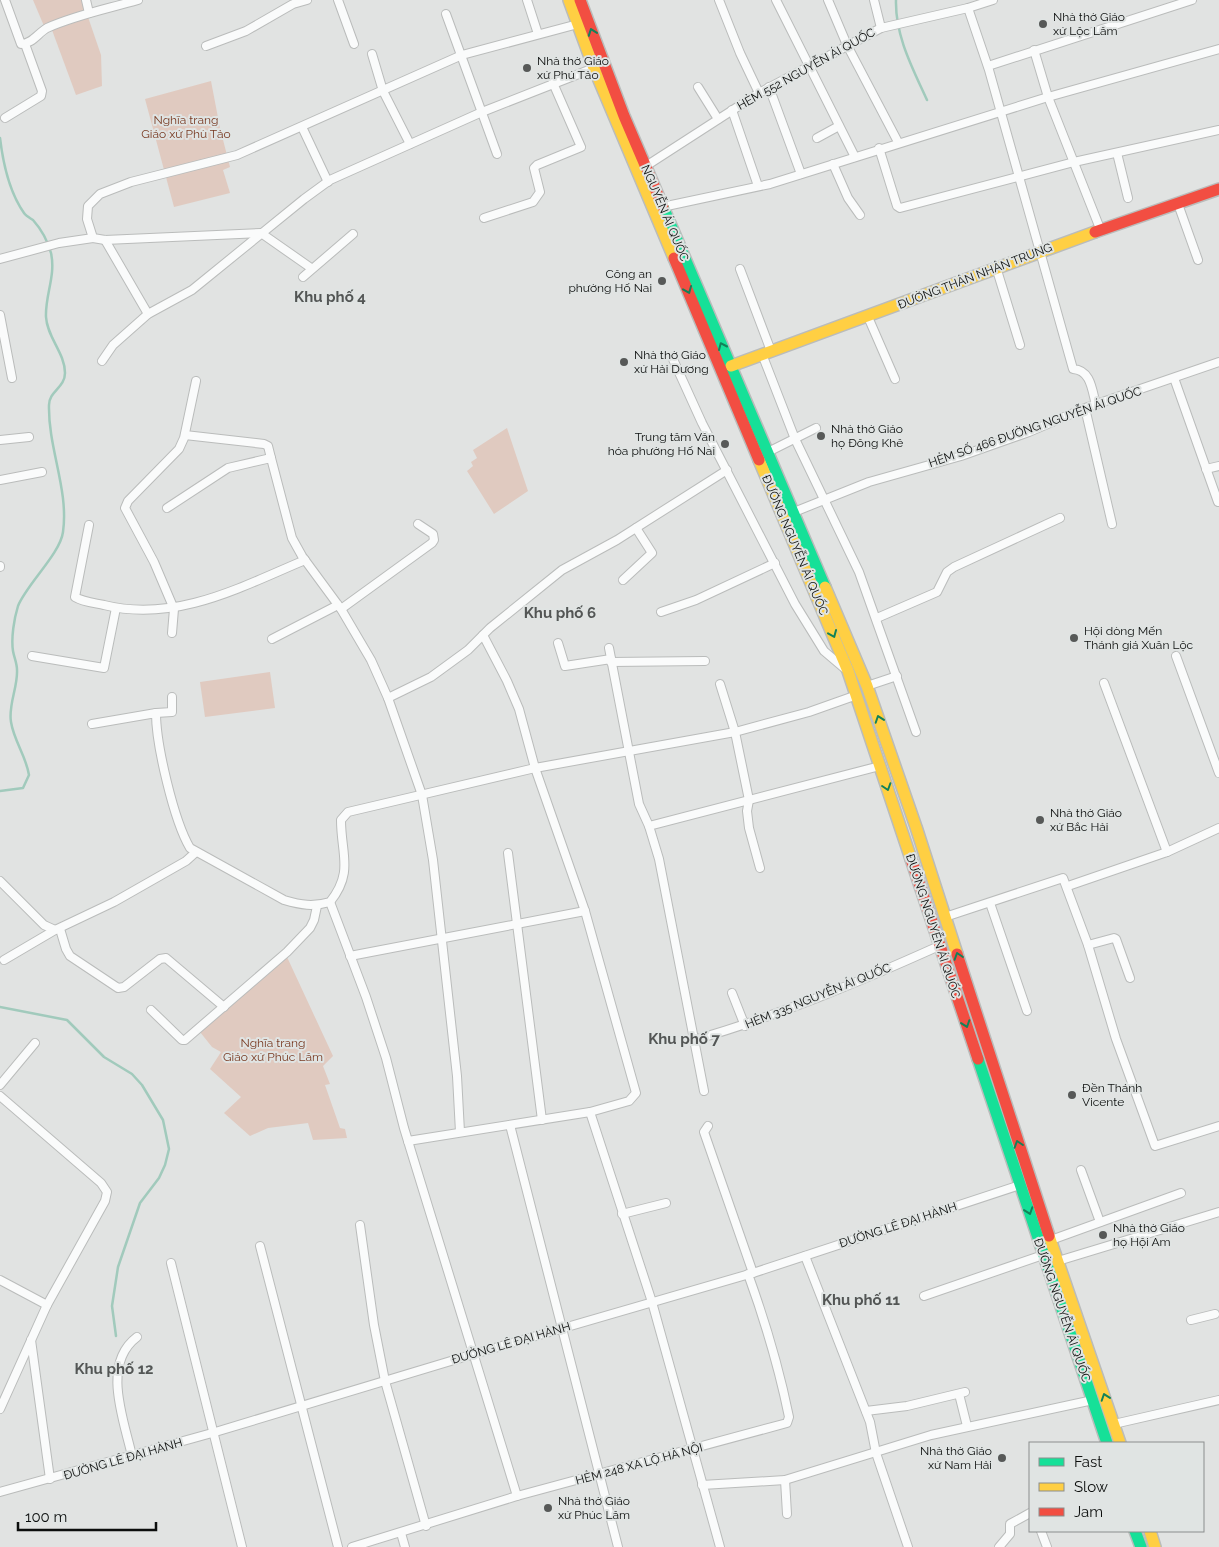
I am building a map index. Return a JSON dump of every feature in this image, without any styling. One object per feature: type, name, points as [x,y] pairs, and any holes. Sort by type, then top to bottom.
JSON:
[{"type":"main road","points":[[569,0],[589,54],[599,66]]},
{"type":"main road","name":"NGUYỄN ÁI QUỐC","points":[[580,0],[599,66],[740,416]]},
{"type":"main road","name":"NGUYỄN ÁI QUỐC","points":[[599,66],[646,166],[731,366],[750,426]]},
{"type":"main road","name":"ĐƯỜNG THÂN NHÂN TRUNG","points":[[731,366],[1040,251],[1219,191]]},
{"type":"main road","name":"ĐƯỜNG NGUYỄN ÁI QUỐC","points":[[740,416],[750,426],[768,452],[867,686],[945,917],[1018,1146],[1120,1442]]},
{"type":"main road","name":"ĐƯỜNG NGUYỄN ÁI QUỐC","points":[[750,426],[857,694],[939,946],[1107,1442]]},
{"type":"main road","points":[[931,921],[945,917]]},
{"type":"main road","points":[[1135,1532],[1141,1547]]},
{"type":"main road","points":[[1150,1532],[1155,1547]]},
{"type":"street","points":[[5,0],[18,40],[21,44],[25,44]]},
{"type":"street","points":[[86,0],[89,13]]},
{"type":"street","points":[[25,44],[46,29],[89,13],[138,0]]},
{"type":"street","points":[[206,46],[246,31],[293,4],[307,0]]},
{"type":"street","points":[[338,0],[354,44]]},
{"type":"street","points":[[527,0],[538,34]]},
{"type":"street","points":[[719,0],[740,53],[759,93]]},
{"type":"street","points":[[776,0],[855,157]]},
{"type":"street","points":[[828,0],[847,45],[898,142]]},
{"type":"street","points":[[874,0],[881,28]]},
{"type":"street","name":"HẺM 552 NGUYỄN ÁI QUỐC","points":[[646,166],[769,87],[881,28],[968,8],[992,0]]},
{"type":"street","points":[[988,66],[1192,0]]},
{"type":"street","points":[[968,8],[988,66],[1074,369],[1080,369],[1087,374],[1096,404]]},
{"type":"street","points":[[446,14],[497,154]]},
{"type":"street","points":[[93,238],[87,219],[88,206],[100,194],[132,182],[237,155],[302,128],[462,55],[578,24]]},
{"type":"street","points":[[5,118],[37,99],[42,91],[25,44]]},
{"type":"street","points":[[662,207],[758,186],[801,174],[898,142],[1048,97],[1219,49]]},
{"type":"street","points":[[1034,50],[1048,97],[1101,231]]},
{"type":"street","points":[[372,54],[383,91],[410,144]]},
{"type":"street","points":[[102,362],[113,345],[148,314],[192,290],[261,233],[328,182],[482,112],[599,66]]},
{"type":"street","points":[[484,218],[533,202],[540,192],[534,168],[581,146],[553,83]]},
{"type":"street","points":[[698,87],[718,119]]},
{"type":"street","points":[[769,87],[801,174]]},
{"type":"street","points":[[732,110],[758,186]]},
{"type":"street","points":[[817,138],[839,126]]},
{"type":"street","points":[[302,128],[328,182]]},
{"type":"street","points":[[879,148],[898,207],[1074,162],[1219,130]]},
{"type":"street","points":[[1117,153],[1128,198]]},
{"type":"street","points":[[832,164],[848,198],[860,214]]},
{"type":"street","points":[[1178,204],[1198,260]]},
{"type":"street","points":[[0,259],[59,243],[93,238],[105,240],[261,233],[311,268]]},
{"type":"street","points":[[303,277],[311,268],[353,234]]},
{"type":"street","points":[[105,240],[148,314]]},
{"type":"street","points":[[996,267],[1020,345]]},
{"type":"street","points":[[740,268],[795,439],[859,572],[877,618],[916,732]]},
{"type":"street","points":[[0,315],[12,378]]},
{"type":"street","points":[[868,316],[895,379]]},
{"type":"street","points":[[672,357],[752,517],[764,548],[775,563],[795,604],[824,651],[848,671]]},
{"type":"street","name":"HẺM SỐ 466 ĐƯỜNG NGUYỄN ÁI QUỐC","points":[[794,512],[869,482],[961,456],[1029,432],[1085,408],[1219,362]]},
{"type":"street","points":[[1174,378],[1218,502]]},
{"type":"street","points":[[172,633],[174,609],[154,562],[125,508],[128,501],[179,449],[185,435],[196,381]]},
{"type":"street","points":[[1085,408],[1112,524]]},
{"type":"street","points":[[768,452],[816,428]]},
{"type":"street","points":[[185,435],[268,446],[292,538],[305,560],[339,607],[371,660],[388,698],[422,795],[433,860],[457,1076],[460,1132]]},
{"type":"street","points":[[0,440],[30,437]]},
{"type":"street","points":[[167,508],[228,468],[271,458]]},
{"type":"street","points":[[1206,469],[1219,466]]},
{"type":"street","points":[[388,698],[431,677],[468,650],[483,635],[562,570],[636,528],[727,470]]},
{"type":"street","points":[[0,480],[42,472]]},
{"type":"street","points":[[877,618],[938,592],[947,572],[954,566],[1060,518]]},
{"type":"street","points":[[272,639],[339,607],[432,543],[434,534],[418,524]]},
{"type":"street","points":[[90,525],[75,597],[116,608],[144,611],[174,609],[233,591],[305,560]]},
{"type":"street","points":[[623,580],[652,553],[636,528]]},
{"type":"street","points":[[661,612],[696,600],[775,563]]},
{"type":"street","points":[[32,656],[104,668],[116,608]]},
{"type":"street","points":[[408,1141],[590,1112],[628,1102],[636,1093],[585,910],[535,768],[518,709],[507,681],[483,635]]},
{"type":"street","points":[[558,643],[565,666],[611,660],[705,662]]},
{"type":"street","points":[[609,648],[639,804],[649,826],[659,859],[704,1091]]},
{"type":"street","points":[[1176,656],[1219,773]]},
{"type":"street","points":[[867,686],[897,676]]},
{"type":"street","points":[[1104,683],[1166,852]]},
{"type":"street","points":[[720,684],[735,732],[749,800],[747,812],[749,828],[760,868]]},
{"type":"street","points":[[156,713],[161,754],[186,841],[196,852],[284,900],[301,905],[316,906],[330,902],[344,880],[346,868],[341,830],[343,816],[348,812],[535,768],[735,732],[808,712],[857,694]]},
{"type":"street","points":[[92,724],[172,712],[172,697]]},
{"type":"street","points":[[649,826],[880,766]]},
{"type":"street","points":[[1068,886],[1166,852],[1219,828]]},
{"type":"street","points":[[4,960],[58,929],[170,870],[196,852]]},
{"type":"street","points":[[508,853],[542,1120]]},
{"type":"street","points":[[945,917],[1063,878],[1068,886],[1088,945],[1116,1039],[1155,1146],[1219,1126]]},
{"type":"street","points":[[1,882],[44,925],[58,929]]},
{"type":"street","points":[[330,902],[366,997],[386,1058],[408,1141],[517,1496]]},
{"type":"street","points":[[990,903],[1027,1011]]},
{"type":"street","points":[[151,1010],[182,1040],[185,1040],[287,952],[314,920],[316,906]]},
{"type":"street","points":[[350,956],[441,937],[517,925],[585,910]]},
{"type":"street","points":[[58,929],[70,956],[118,988],[124,987],[160,958],[166,958],[224,1007]]},
{"type":"street","points":[[1088,945],[1116,939],[1130,978]]},
{"type":"street","name":"HẺM 335 NGUYỄN ÁI QUỐC","points":[[694,1040],[745,1026],[812,1000],[939,946]]},
{"type":"street","points":[[732,993],[745,1026]]},
{"type":"street","points":[[0,1085],[35,1043]]},
{"type":"street","points":[[0,1096],[101,1183],[106,1192],[105,1201],[46,1305],[0,1409]]},
{"type":"street","points":[[590,1112],[652,1302],[720,1547]]},
{"type":"street","points":[[510,1125],[618,1547]]},
{"type":"street","points":[[708,1126],[704,1132],[751,1274]]},
{"type":"street","points":[[1081,1170],[1100,1222]]},
{"type":"street","name":"ĐƯỜNG LÊ ĐẠI HÀNH","points":[[0,1492],[212,1434],[474,1354],[751,1274],[1020,1185]]},
{"type":"street","points":[[1051,1240],[1181,1193]]},
{"type":"street","points":[[622,1214],[666,1203]]},
{"type":"street","points":[[1058,1262],[1219,1212]]},
{"type":"street","points":[[360,1226],[374,1325],[385,1381],[426,1526]]},
{"type":"street","points":[[260,1246],[338,1547]]},
{"type":"street","points":[[924,1296],[1044,1255]]},
{"type":"street","points":[[805,1256],[866,1411],[876,1453],[908,1547]]},
{"type":"street","points":[[171,1263],[212,1434],[242,1547]]},
{"type":"street","name":"HẺM 248 XA LỘ HÀ NỘI","points":[[352,1547],[426,1526],[517,1496],[782,1426],[789,1420],[786,1404],[751,1274]]},
{"type":"street","points":[[0,1280],[46,1305]]},
{"type":"street","points":[[1191,1320],[1215,1314]]},
{"type":"street","points":[[132,1456],[117,1375],[126,1345],[137,1338]]},
{"type":"street","points":[[31,1340],[50,1479]]},
{"type":"street","points":[[866,1411],[907,1406],[962,1393],[967,1426]]},
{"type":"street","points":[[702,1485],[785,1480],[876,1453],[931,1434],[1093,1400]]},
{"type":"street","points":[[1114,1424],[1219,1400]]},
{"type":"street","points":[[785,1480],[787,1514]]},
{"type":"street","points":[[999,1547],[1010,1534],[1010,1524],[1029,1514]]},
{"type":"street","points":[[1041,1532],[1047,1547]]},
{"type":"street","points":[[401,1533],[405,1547]]},
{"type":"green space","points":[[33,0],[83,0],[86,11],[44,26]]},
{"type":"green space","points":[[88,17],[101,55],[102,86],[76,95],[52,30]]},
{"type":"green space","name":"Nghĩa trang Giáo xứ Phù Tảo","points":[[211,81],[230,167],[223,170],[230,193],[174,207],[145,99]]},
{"type":"green space","points":[[507,428],[528,491],[494,514],[467,471],[473,466],[471,462],[477,458],[473,450]]},
{"type":"green space","points":[[270,672],[275,708],[205,717],[200,682]]},
{"type":"green space","name":"Nghĩa trang Giáo xứ Phúc Lâm","points":[[287,957],[333,1056],[323,1066],[330,1084],[325,1085],[340,1128],[345,1129],[347,1138],[313,1140],[308,1123],[268,1128],[250,1136],[224,1113],[241,1097],[210,1069],[221,1052],[212,1047],[200,1032]]},
{"type":"waterway","points":[[896,0],[896,13],[902,39],[927,100]]},
{"type":"waterway","points":[[0,138],[5,167],[14,196],[24,213],[33,220],[41,231],[51,253],[52,270],[46,317],[49,331],[62,359],[65,373],[49,405],[52,437],[63,500],[63,532],[56,550],[22,597],[18,606],[13,634],[12,646],[17,665],[17,676],[10,716],[29,775],[23,788],[0,791]]},
{"type":"waterway","points":[[0,1007],[67,1020],[104,1057],[132,1074],[142,1085],[163,1120],[169,1149],[165,1165],[159,1178],[140,1203],[118,1267],[112,1306],[116,1336]]},
{"type":"traffic: fast","points":[[663,207],[825,587]]},
{"type":"traffic: fast","points":[[978,1059],[1107,1442]]},
{"type":"traffic: fast","points":[[1135,1532],[1141,1547]]},
{"type":"traffic: slow","points":[[569,0],[594,68],[674,258]]},
{"type":"traffic: slow","points":[[731,366],[1095,232]]},
{"type":"traffic: slow","points":[[759,460],[848,671],[911,859]]},
{"type":"traffic: slow","points":[[825,587],[867,686],[916,827],[957,954]]},
{"type":"traffic: slow","points":[[1049,1236],[1120,1442]]},
{"type":"traffic: slow","points":[[1150,1532],[1155,1547]]},
{"type":"traffic: jam","points":[[580,0],[624,116],[663,207]]},
{"type":"traffic: jam","points":[[1095,232],[1219,189]]},
{"type":"traffic: jam","points":[[674,258],[759,460]]},
{"type":"traffic: jam","points":[[911,859],[978,1059]]},
{"type":"traffic: jam","points":[[957,954],[1049,1236]]},
{"type":"place","name":"Nhà thờ Giáo xứ Lộc Lâm","points":[[1043,24]]},
{"type":"place","name":"Nhà thờ Giáo xứ Phú Tảo","points":[[527,68]]},
{"type":"place","name":"Công an phường Hố Nai","points":[[662,281]]},
{"type":"place","name":"Nhà thờ Giáo xứ Hải Dương","points":[[624,362]]},
{"type":"place","name":"Nhà thờ Giáo họ Đông Khê","points":[[821,436]]},
{"type":"place","name":"Trung tâm Văn hóa phường Hố Nai","points":[[725,444]]},
{"type":"place","name":"Hội dòng Mến Thánh giá Xuân Lộc","points":[[1074,638]]},
{"type":"place","name":"Nhà thờ Giáo xứ Bắc Hải","points":[[1040,820]]},
{"type":"place","name":"Đền Thánh Vicente","points":[[1072,1095]]},
{"type":"place","name":"Nhà thờ Giáo họ Hội Am","points":[[1103,1235]]},
{"type":"place","name":"Nhà thờ Giáo xứ Nam Hải","points":[[1002,1458]]},
{"type":"place","name":"Nhà thờ Giáo xứ Phúc Lâm","points":[[548,1508]]},
{"type":"district","name":"Khu phố 4","points":[[330,297]]},
{"type":"district","name":"Khu phố 6","points":[[560,613]]},
{"type":"district","name":"Khu phố 7","points":[[684,1039]]},
{"type":"district","name":"Khu phố 11","points":[[861,1300]]},
{"type":"district","name":"Khu phố 12","points":[[114,1369]]}]
